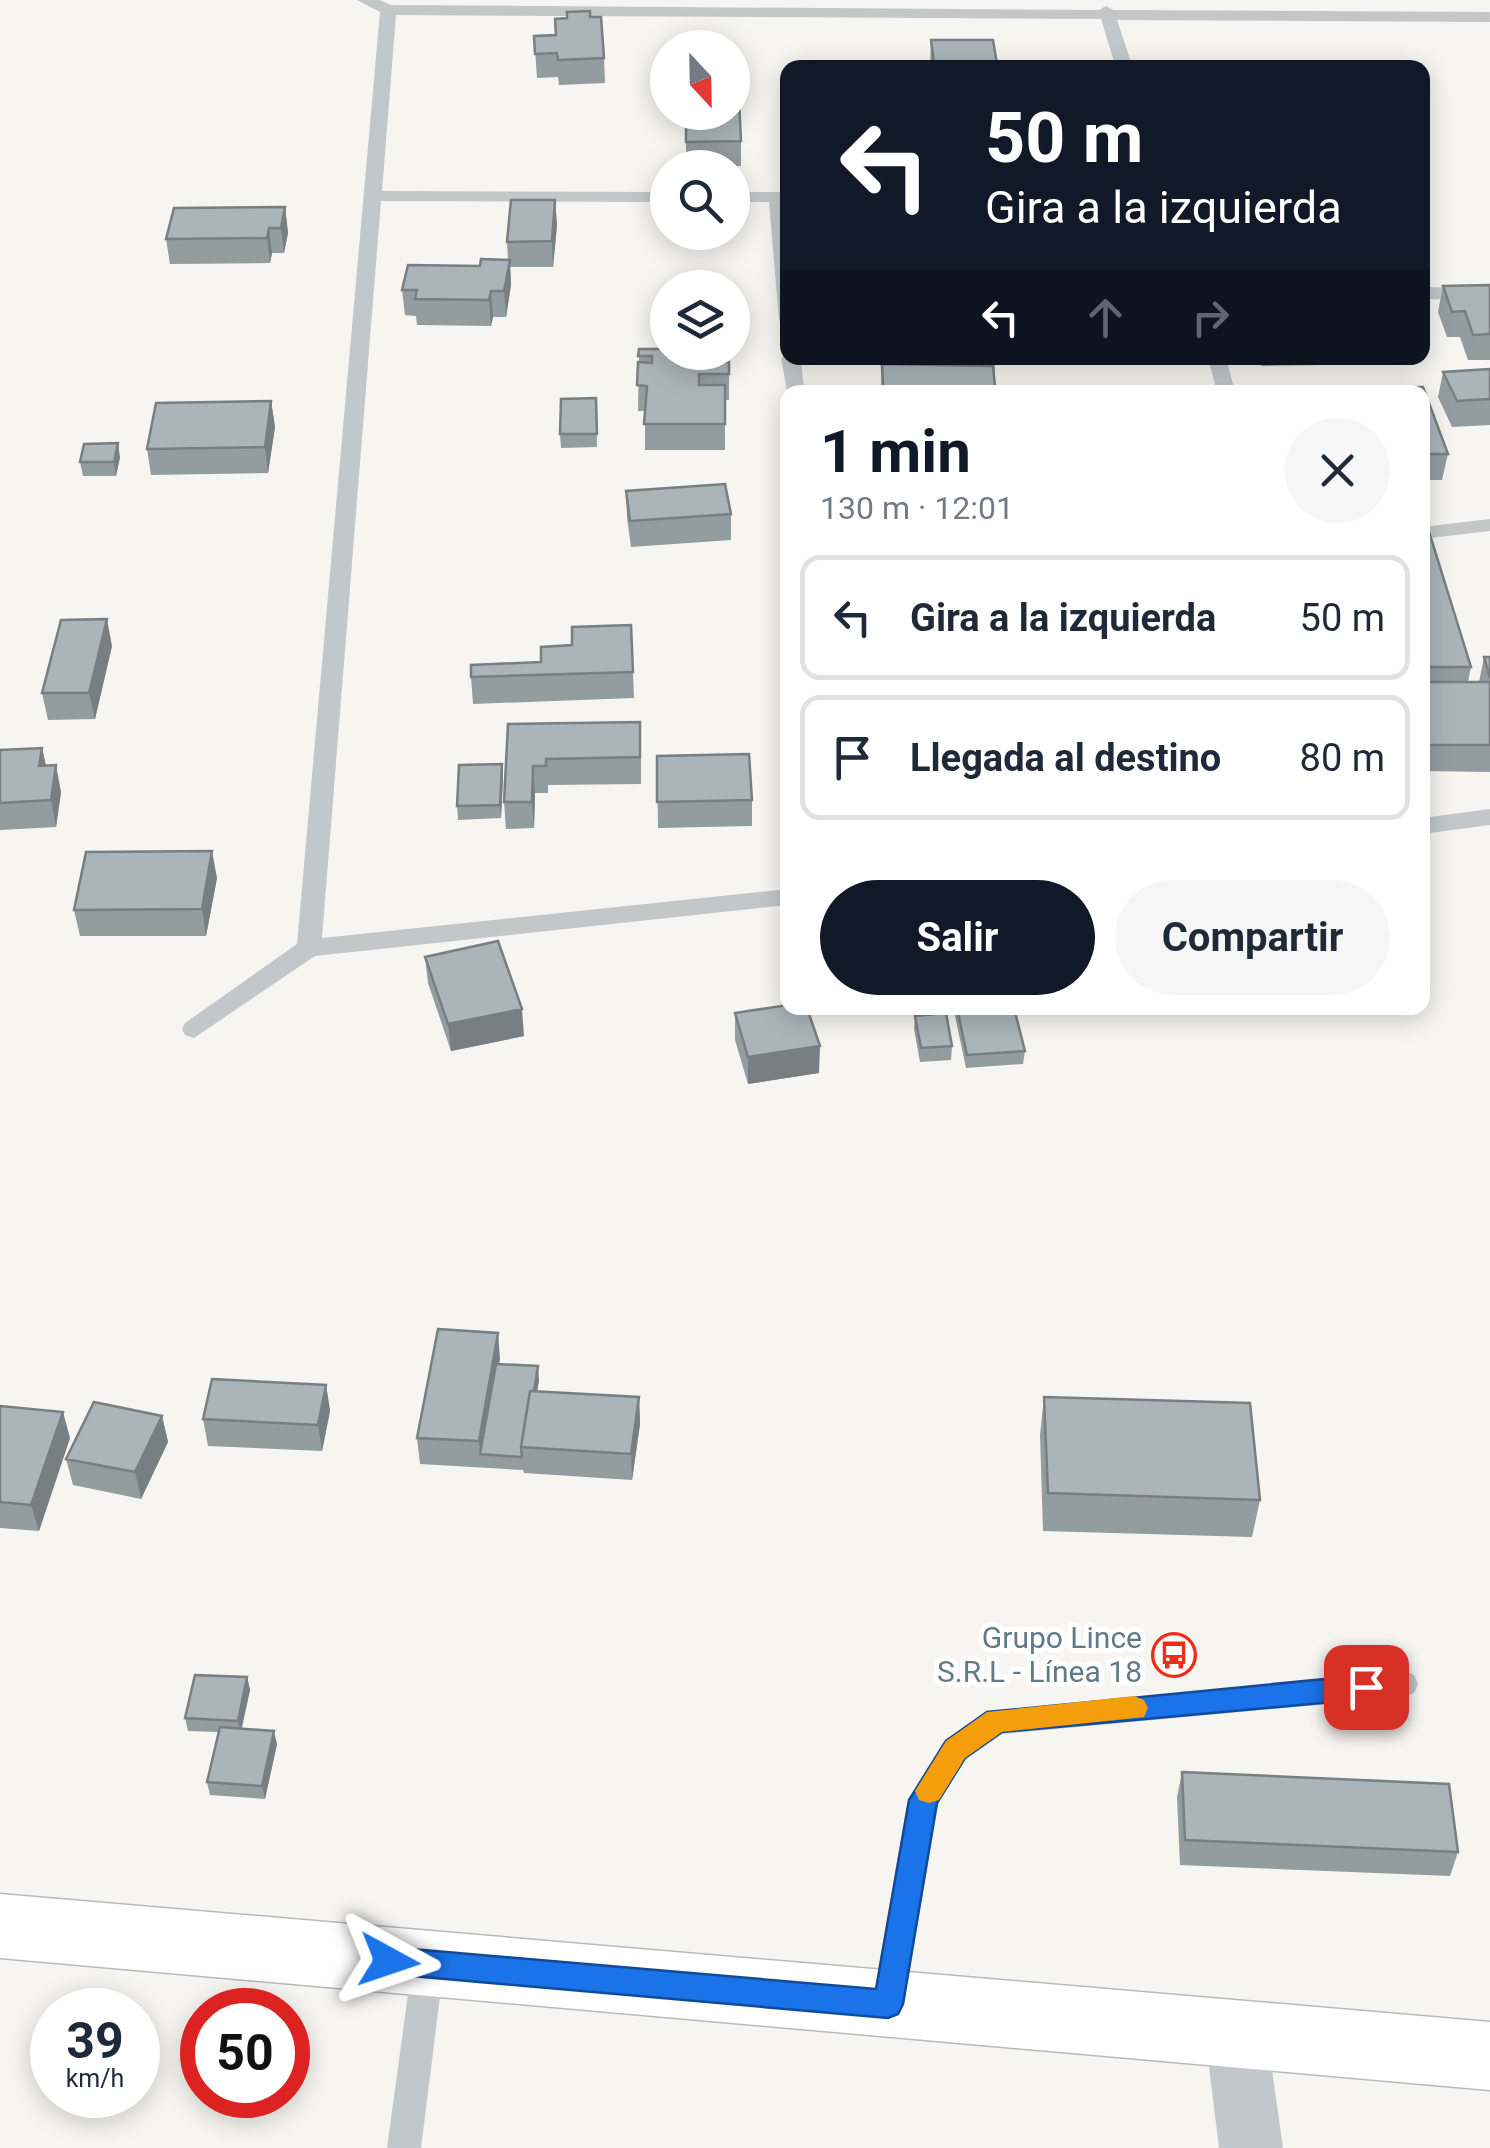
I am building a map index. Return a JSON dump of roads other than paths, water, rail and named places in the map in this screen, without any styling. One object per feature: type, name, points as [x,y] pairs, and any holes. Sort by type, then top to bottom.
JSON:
[{"type":"main road","points":[[0,1926],[1490,2056]]},
{"type":"street","points":[[1236,2034],[1251,2148]]},
{"type":"lane","points":[[366,0],[388,10],[1397,8],[1490,17]]},
{"type":"lane","points":[[309,948],[388,10]]},
{"type":"lane","points":[[1106,11],[1121,60]]},
{"type":"lane","points":[[370,196],[650,197]]},
{"type":"lane","points":[[750,197],[780,197]]},
{"type":"lane","points":[[1430,293],[1490,294]]},
{"type":"lane","points":[[1430,531],[1490,525]]},
{"type":"lane","points":[[1430,825],[1490,817]]},
{"type":"lane","points":[[194,1028],[309,948],[780,898]]},
{"type":"lane","points":[[888,2004],[923,1800],[956,1750],[996,1721],[1403,1684]]},
{"type":"lane","points":[[404,2148],[428,1964]]},
{"type":"place","name":"Grupo Lince S.R.L - Línea 18","points":[[1174,1655]]}]
